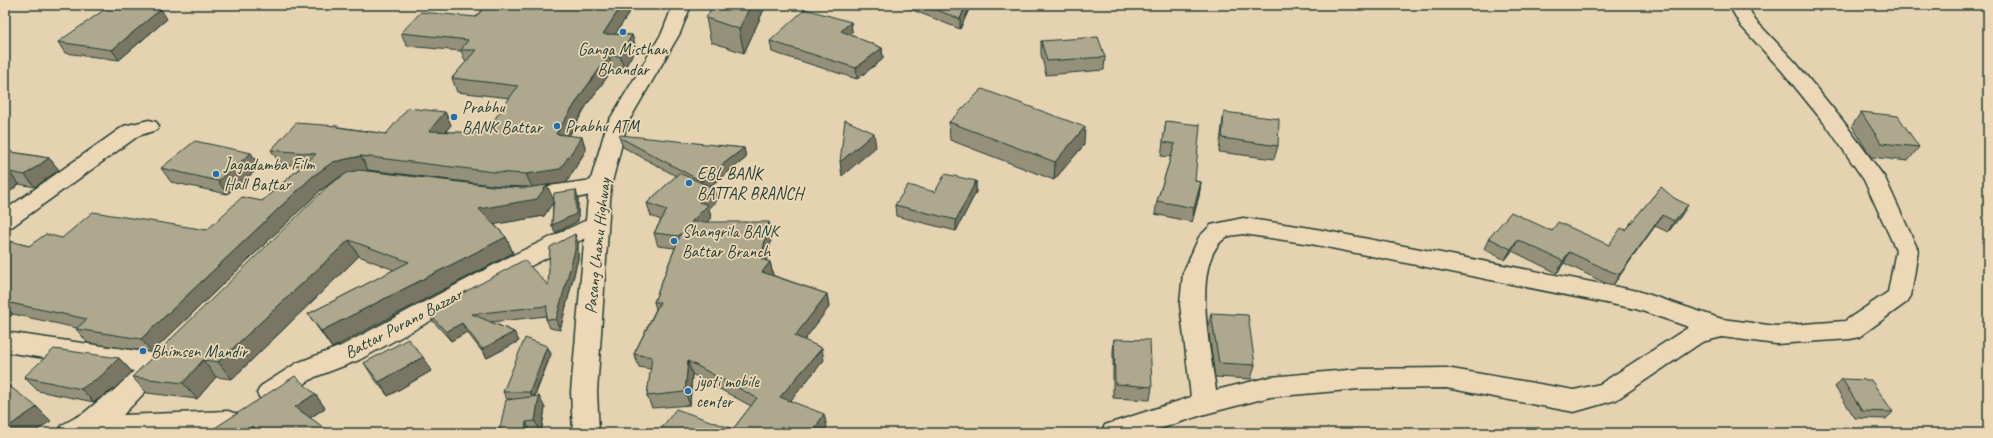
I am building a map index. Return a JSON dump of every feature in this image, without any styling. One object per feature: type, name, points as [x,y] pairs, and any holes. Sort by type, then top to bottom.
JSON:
[{"type":"street","name":"Pasang Lhamu Highway","points":[[586,433],[584,392],[600,186],[617,124],[671,33],[682,5]]},
{"type":"street","points":[[1205,403],[1192,304],[1195,272],[1207,243],[1219,231],[1243,226],[1311,236],[1638,300],[1722,328],[1776,335],[1850,330],[1899,296],[1907,250],[1874,178],[1813,96],[1789,67],[1746,22],[1738,5]]},
{"type":"street","points":[[5,221],[131,131],[149,126]]},
{"type":"street","points":[[500,194],[532,196],[600,186]]},
{"type":"street","name":"Battar Purano Bazzar","points":[[236,417],[306,370],[350,353],[515,264],[597,223]]},
{"type":"street","points":[[1114,433],[1205,403],[1270,388],[1359,379],[1446,378],[1574,401],[1607,393],[1695,334],[1722,328]]},
{"type":"street","points":[[5,342],[165,356]]},
{"type":"street","points":[[165,356],[104,417],[121,427],[236,417]]},
{"type":"street","points":[[71,433],[93,421],[165,356]]},
{"type":"building","points":[[111,5],[130,5],[161,9],[112,50],[58,42]]},
{"type":"building","points":[[486,5],[622,5],[603,34],[632,35],[620,56],[609,56],[584,90],[556,134],[582,137],[560,169],[526,174],[494,172],[361,156],[333,162],[313,176],[141,339],[76,329],[87,319],[5,302],[5,240],[29,246],[46,234],[62,238],[93,212],[207,230],[242,197],[262,201],[316,154],[271,150],[296,123],[338,126],[337,127],[386,134],[408,108],[445,112],[429,131],[485,133],[518,86],[452,78],[476,50],[461,50],[468,40],[401,33],[421,12],[476,17]]},
{"type":"building","points":[[713,5],[751,5],[739,29],[706,18]]},
{"type":"building","points":[[924,5],[966,5],[960,19]]},
{"type":"building","points":[[805,9],[851,22],[841,31],[882,48],[856,68],[770,41]]},
{"type":"building","points":[[1098,37],[1105,57],[1047,61],[1041,41]]},
{"type":"building","points":[[982,89],[1085,127],[1055,162],[949,122]]},
{"type":"building","points":[[1224,112],[1279,119],[1278,146],[1222,138]]},
{"type":"building","points":[[1861,112],[1898,116],[1919,147],[1881,143]]},
{"type":"building","points":[[845,120],[874,133],[840,162]]},
{"type":"building","points":[[1166,121],[1200,125],[1195,181],[1201,182],[1194,208],[1157,201],[1175,144],[1163,142]]},
{"type":"building","points":[[620,135],[744,148],[701,181],[619,137]]},
{"type":"building","points":[[195,141],[251,153],[218,181],[161,168]]},
{"type":"building","points":[[5,151],[49,158],[25,175],[9,172],[5,175]]},
{"type":"building","points":[[359,170],[493,186],[525,188],[547,185],[537,199],[479,209],[506,237],[321,331],[308,314],[409,262],[349,240],[218,362],[203,360],[183,383],[132,377],[329,185],[347,173]]},
{"type":"building","points":[[679,173],[714,188],[699,202],[708,205],[691,222],[769,222],[761,259],[770,262],[762,272],[827,294],[795,336],[822,348],[780,397],[824,414],[812,433],[658,433],[676,409],[733,429],[757,398],[688,361],[685,392],[647,396],[652,357],[634,354],[660,302],[654,302],[681,233],[679,236],[654,233],[667,210],[647,203]]},
{"type":"building","points":[[945,174],[976,181],[956,220],[895,205],[908,185],[935,192]]},
{"type":"building","points":[[1661,187],[1674,198],[1688,205],[1674,221],[1662,215],[1620,274],[1612,272],[1569,252],[1563,261],[1518,240],[1511,249],[1489,238],[1511,212],[1552,231],[1558,222],[1609,245],[1621,228],[1625,230]]},
{"type":"building","points":[[576,190],[576,214],[552,225],[554,193]]},
{"type":"building","points":[[575,234],[575,250],[556,320],[546,319],[547,306],[472,314],[514,332],[482,349],[462,323],[446,332],[428,312],[524,260],[548,285],[550,247]]},
{"type":"building","points":[[1211,313],[1248,315],[1255,365],[1219,363]]},
{"type":"building","points":[[525,338],[547,346],[530,392],[503,392]]},
{"type":"building","points":[[408,339],[423,357],[379,382],[364,363]]},
{"type":"building","points":[[1114,339],[1150,340],[1152,387],[1115,384]]},
{"type":"building","points":[[54,349],[119,358],[101,376],[81,389],[24,377]]},
{"type":"building","points":[[295,376],[315,394],[295,407],[326,429],[322,433],[262,433],[252,426],[244,433],[207,433]]},
{"type":"building","points":[[1842,379],[1871,380],[1893,412],[1862,411]]},
{"type":"building","points":[[5,383],[37,407],[5,429]]},
{"type":"building","points":[[539,396],[535,421],[526,422],[525,433],[499,433],[506,400]]},
{"type":"building","points":[[431,429],[438,433],[426,433]]},
{"type":"place","name":"Ganga Misthan Bhandar","points":[[623,32]]},
{"type":"place","name":"Prabhu BANK Battar","points":[[454,117]]},
{"type":"place","name":"Prabhu ATM","points":[[557,126]]},
{"type":"place","name":"Jagadamba Film Hall Battar","points":[[216,174]]},
{"type":"place","name":"EBL BANK BATTAR BRANCH","points":[[689,183]]},
{"type":"place","name":"Shangrila BANK Battar Branch","points":[[674,241]]},
{"type":"place","name":"Bhimsen Mandir","points":[[143,351]]},
{"type":"place","name":"jyoti mobile center","points":[[688,391]]}]
